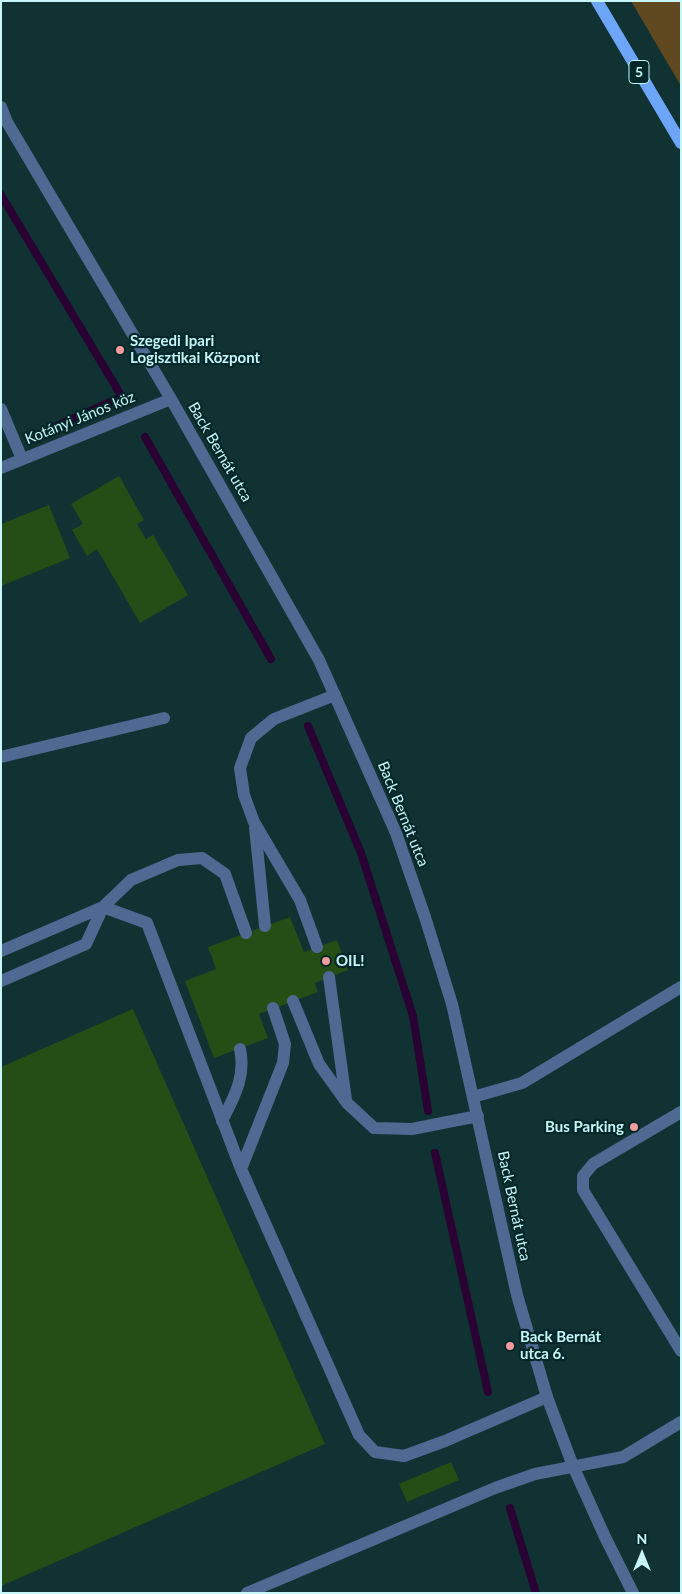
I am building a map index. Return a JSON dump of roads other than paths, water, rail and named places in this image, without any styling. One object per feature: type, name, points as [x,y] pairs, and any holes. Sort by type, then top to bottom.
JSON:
[{"type":"main road","name":"5","points":[[597,1],[681,143]]},
{"type":"street","name":"Back Bernát utca","points":[[1,106],[7,122],[171,399],[306,637],[335,695],[396,833],[452,1004],[517,1296],[547,1396],[573,1466],[633,1593]]},
{"type":"street","name":"Kotányi János köz","points":[[1,468],[171,399]]},
{"type":"street","points":[[1,409],[22,459]]},
{"type":"street","points":[[317,947],[300,900],[254,822],[244,794],[240,768],[251,738],[274,719],[335,695]]},
{"type":"street","points":[[1,757],[164,718]]},
{"type":"street","points":[[254,822],[265,926]]},
{"type":"street","points":[[1,951],[103,907],[131,880],[178,860],[202,858],[225,874],[246,933]]},
{"type":"street","points":[[1,981],[86,944],[103,907]]},
{"type":"street","points":[[103,907],[147,923],[241,1169],[359,1435],[375,1452],[404,1456],[445,1441],[547,1396]]},
{"type":"street","points":[[329,977],[347,1102]]},
{"type":"street","points":[[473,1097],[522,1082],[681,988]]},
{"type":"street","points":[[293,1001],[319,1064],[347,1102],[374,1128],[412,1129],[478,1116]]},
{"type":"street","points":[[241,1169],[283,1063],[284,1044],[273,1008]]},
{"type":"street","points":[[222,1121],[240,1086],[242,1058],[240,1049]]},
{"type":"street","points":[[681,1112],[593,1164],[583,1176],[583,1190],[681,1351]]},
{"type":"street","points":[[247,1593],[495,1488],[535,1474],[623,1457],[681,1422]]},
{"type":"waterway","points":[[1,195],[122,397],[52,428]]},
{"type":"waterway","points":[[145,437],[271,659]]},
{"type":"waterway","points":[[308,726],[361,853],[413,1016],[428,1111]]},
{"type":"waterway","points":[[435,1153],[488,1392]]},
{"type":"waterway","points":[[510,1508],[536,1593]]},
{"type":"place","name":"Szegedi Ipari Logisztikai Központ","points":[[120,350]]},
{"type":"place","name":"OIL!","points":[[326,961]]},
{"type":"place","name":"Bus Parking","points":[[634,1127]]},
{"type":"place","name":"Back Bernát utca 6.","points":[[510,1346]]}]
